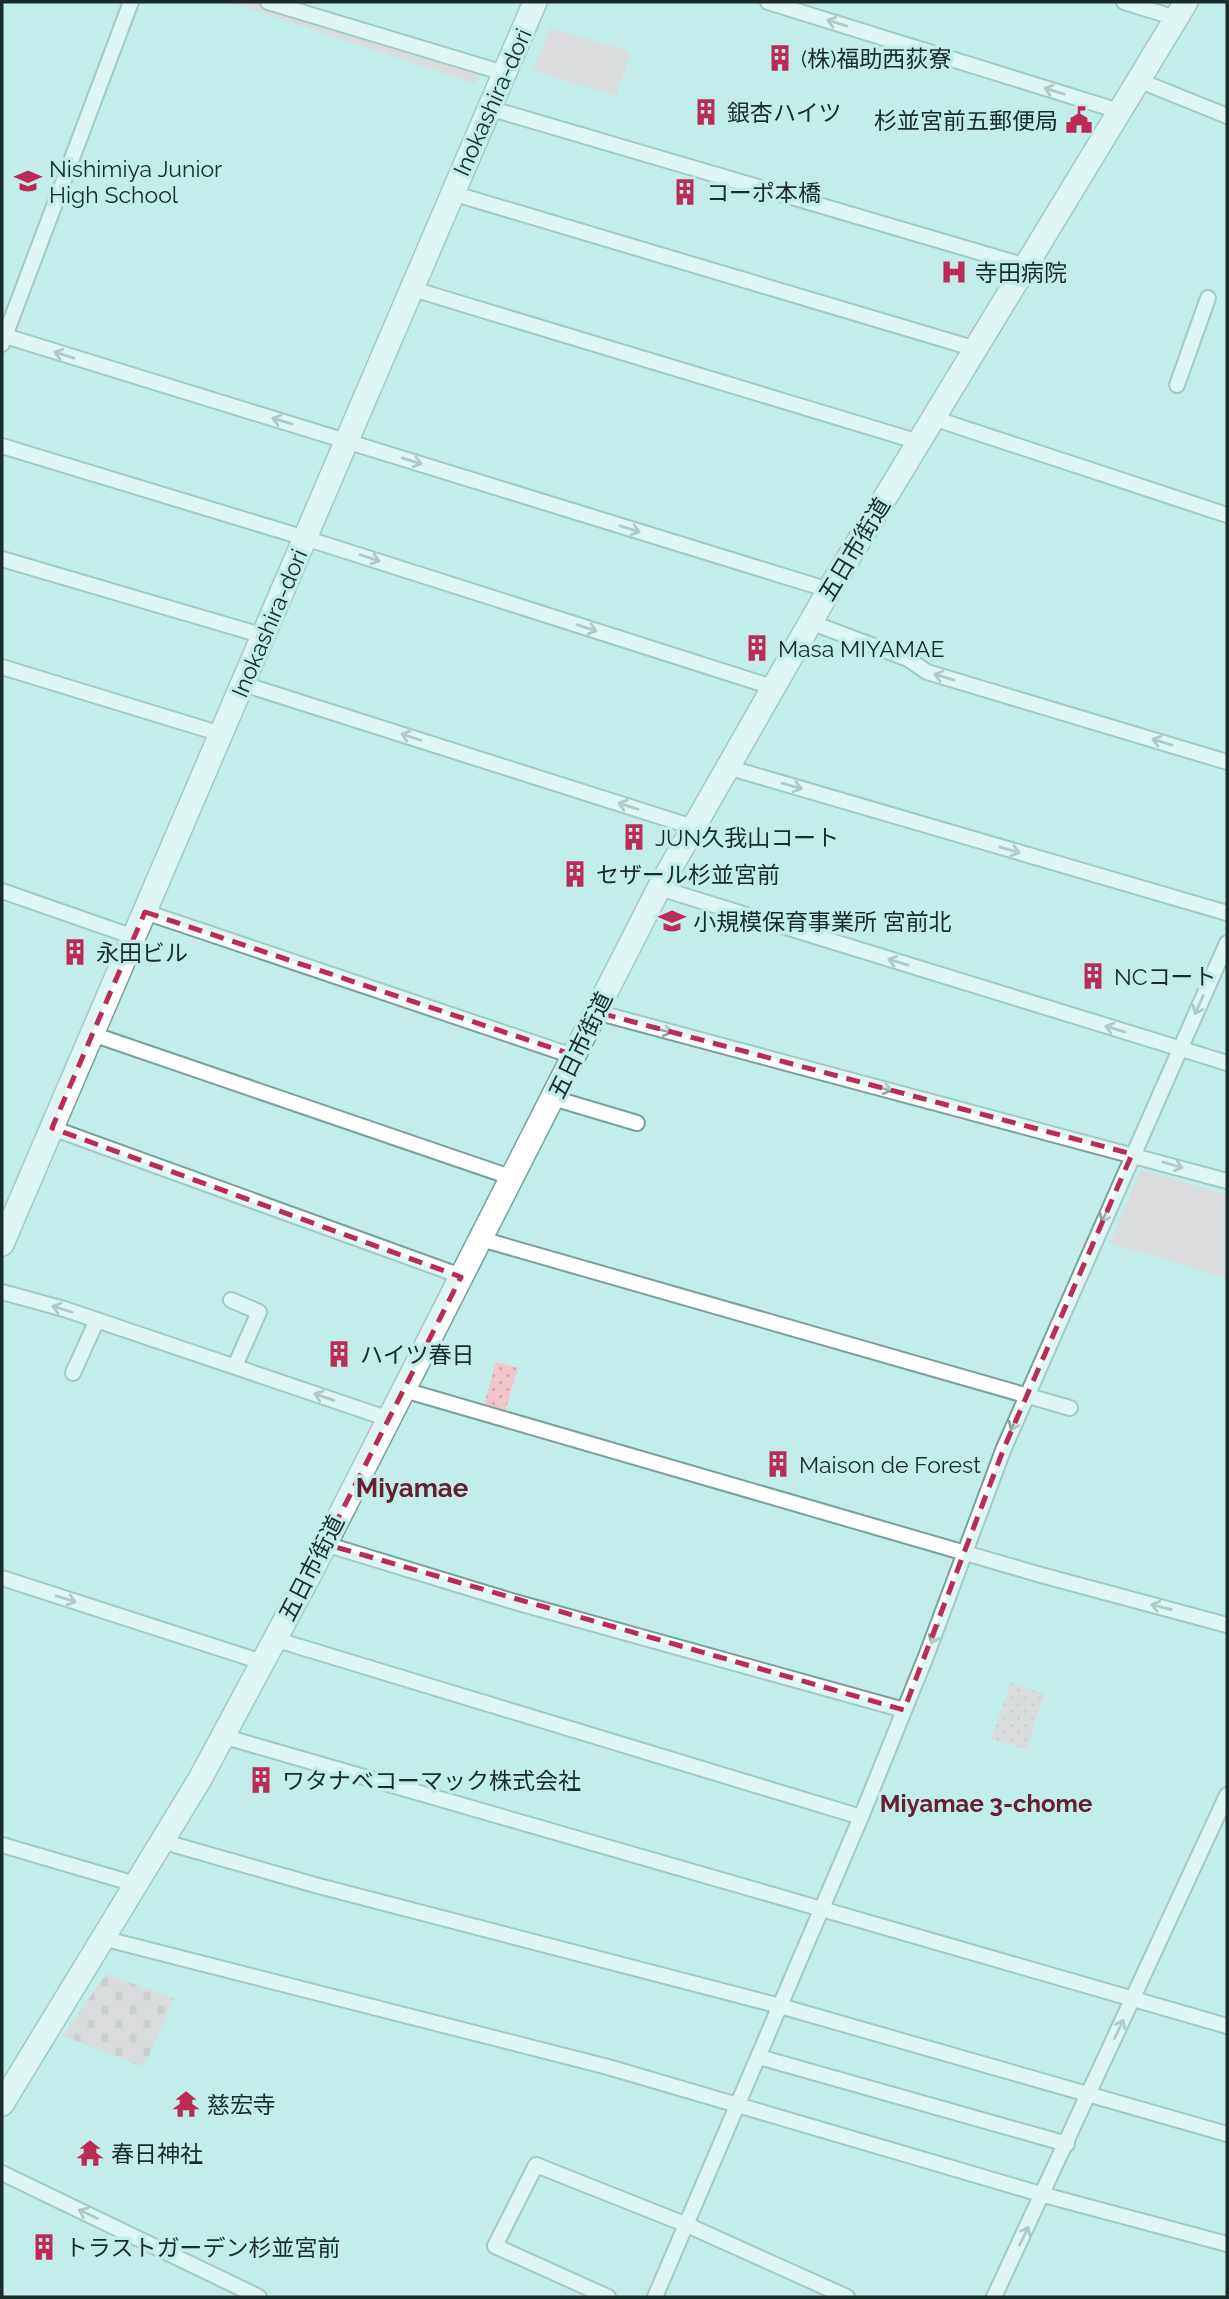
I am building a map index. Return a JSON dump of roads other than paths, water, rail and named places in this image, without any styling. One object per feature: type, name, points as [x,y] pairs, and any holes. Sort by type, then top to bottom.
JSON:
[{"type":"main road","name":"Inokashira-dori","points":[[2,1244],[536,2]]},
{"type":"main road","name":"五日市街道","points":[[2,2104],[135,1884],[262,1662],[325,1545],[659,888],[693,827],[829,590],[1181,10]]},
{"type":"street","points":[[131,2],[3,339],[347,441],[829,590]]},
{"type":"street","points":[[268,2],[504,73]]},
{"type":"street","points":[[768,2],[1119,111]]},
{"type":"street","points":[[1124,2],[1181,10]]},
{"type":"street","points":[[1138,79],[1227,116]]},
{"type":"street","points":[[489,108],[1026,266]]},
{"type":"street","points":[[452,193],[976,349]]},
{"type":"street","points":[[413,289],[919,442]]},
{"type":"street","points":[[1177,385],[1208,298]]},
{"type":"street","points":[[933,418],[1227,515]]},
{"type":"street","points":[[2,446],[305,538],[772,687]]},
{"type":"street","points":[[2,559],[264,636]]},
{"type":"street","points":[[810,622],[908,659],[928,672],[1227,762]]},
{"type":"street","points":[[2,667],[221,734]]},
{"type":"street","points":[[243,684],[693,827]]},
{"type":"street","points":[[727,767],[1227,913]]},
{"type":"street","points":[[659,888],[1227,1063]]},
{"type":"street","points":[[2,891],[134,937]]},
{"type":"street","points":[[145,912],[573,1056]]},
{"type":"street","points":[[655,2297],[861,1817],[1026,1395],[1227,943]]},
{"type":"street","points":[[596,1012],[1227,1181]]},
{"type":"street","points":[[92,1034],[513,1178]]},
{"type":"street","points":[[553,1098],[637,1123]]},
{"type":"street","points":[[52,1128],[461,1276]]},
{"type":"street","points":[[481,1238],[1070,1408]]},
{"type":"street","points":[[2,1292],[97,1320],[388,1419]]},
{"type":"street","points":[[231,1300],[259,1312],[235,1366]]},
{"type":"street","points":[[73,1373],[97,1320]]},
{"type":"street","points":[[404,1390],[965,1553],[1227,1625]]},
{"type":"street","points":[[325,1545],[515,1602],[904,1710]]},
{"type":"street","points":[[2,1578],[262,1662]]},
{"type":"street","points":[[274,1639],[861,1817]]},
{"type":"street","points":[[222,1735],[1227,2026]]},
{"type":"street","points":[[994,2297],[1227,1795]]},
{"type":"street","points":[[2,1845],[135,1884]]},
{"type":"street","points":[[175,1845],[315,1885],[780,2006],[1227,2134]]},
{"type":"street","points":[[102,1938],[608,2067],[738,2107],[1227,2244]]},
{"type":"street","points":[[759,2057],[1067,2144]]},
{"type":"street","points":[[608,2297],[495,2246],[536,2165],[687,2225],[847,2297]]},
{"type":"street","points":[[2,2173],[259,2297]]},
{"type":"place","name":"(株)福助西荻寮","points":[[780,58]]},
{"type":"place","name":"銀杏ハイツ","points":[[706,112]]},
{"type":"place","name":"杉並宮前五郵便局","points":[[1079,120]]},
{"type":"place","name":"Nishimiya Junior High School","points":[[28,181]]},
{"type":"place","name":"コーポ本橋","points":[[685,192]]},
{"type":"place","name":"寺田病院","points":[[954,272]]},
{"type":"place","name":"Masa MIYAMAE","points":[[757,648]]},
{"type":"place","name":"JUN久我山コート","points":[[634,837]]},
{"type":"place","name":"セザール杉並宮前","points":[[575,874]]},
{"type":"place","name":"小規模保育事業所 宮前北","points":[[672,921]]},
{"type":"place","name":"永田ビル","points":[[75,952]]},
{"type":"place","name":"NCコート","points":[[1093,976]]},
{"type":"place","name":"ハイツ春日","points":[[339,1354]]},
{"type":"place","name":"Maison de Forest","points":[[778,1464]]},
{"type":"place","name":"ワタナベコーマック株式会社","points":[[261,1780]]},
{"type":"place","name":"慈宏寺","points":[[186,2104]]},
{"type":"place","name":"春日神社","points":[[90,2153]]},
{"type":"place","name":"トラストガーデン杉並宮前","points":[[44,2247]]},
{"type":"district","name":"Miyamae","points":[[412,1488]]},
{"type":"district","name":"Miyamae 3-chome","points":[[986,1803]]}]
